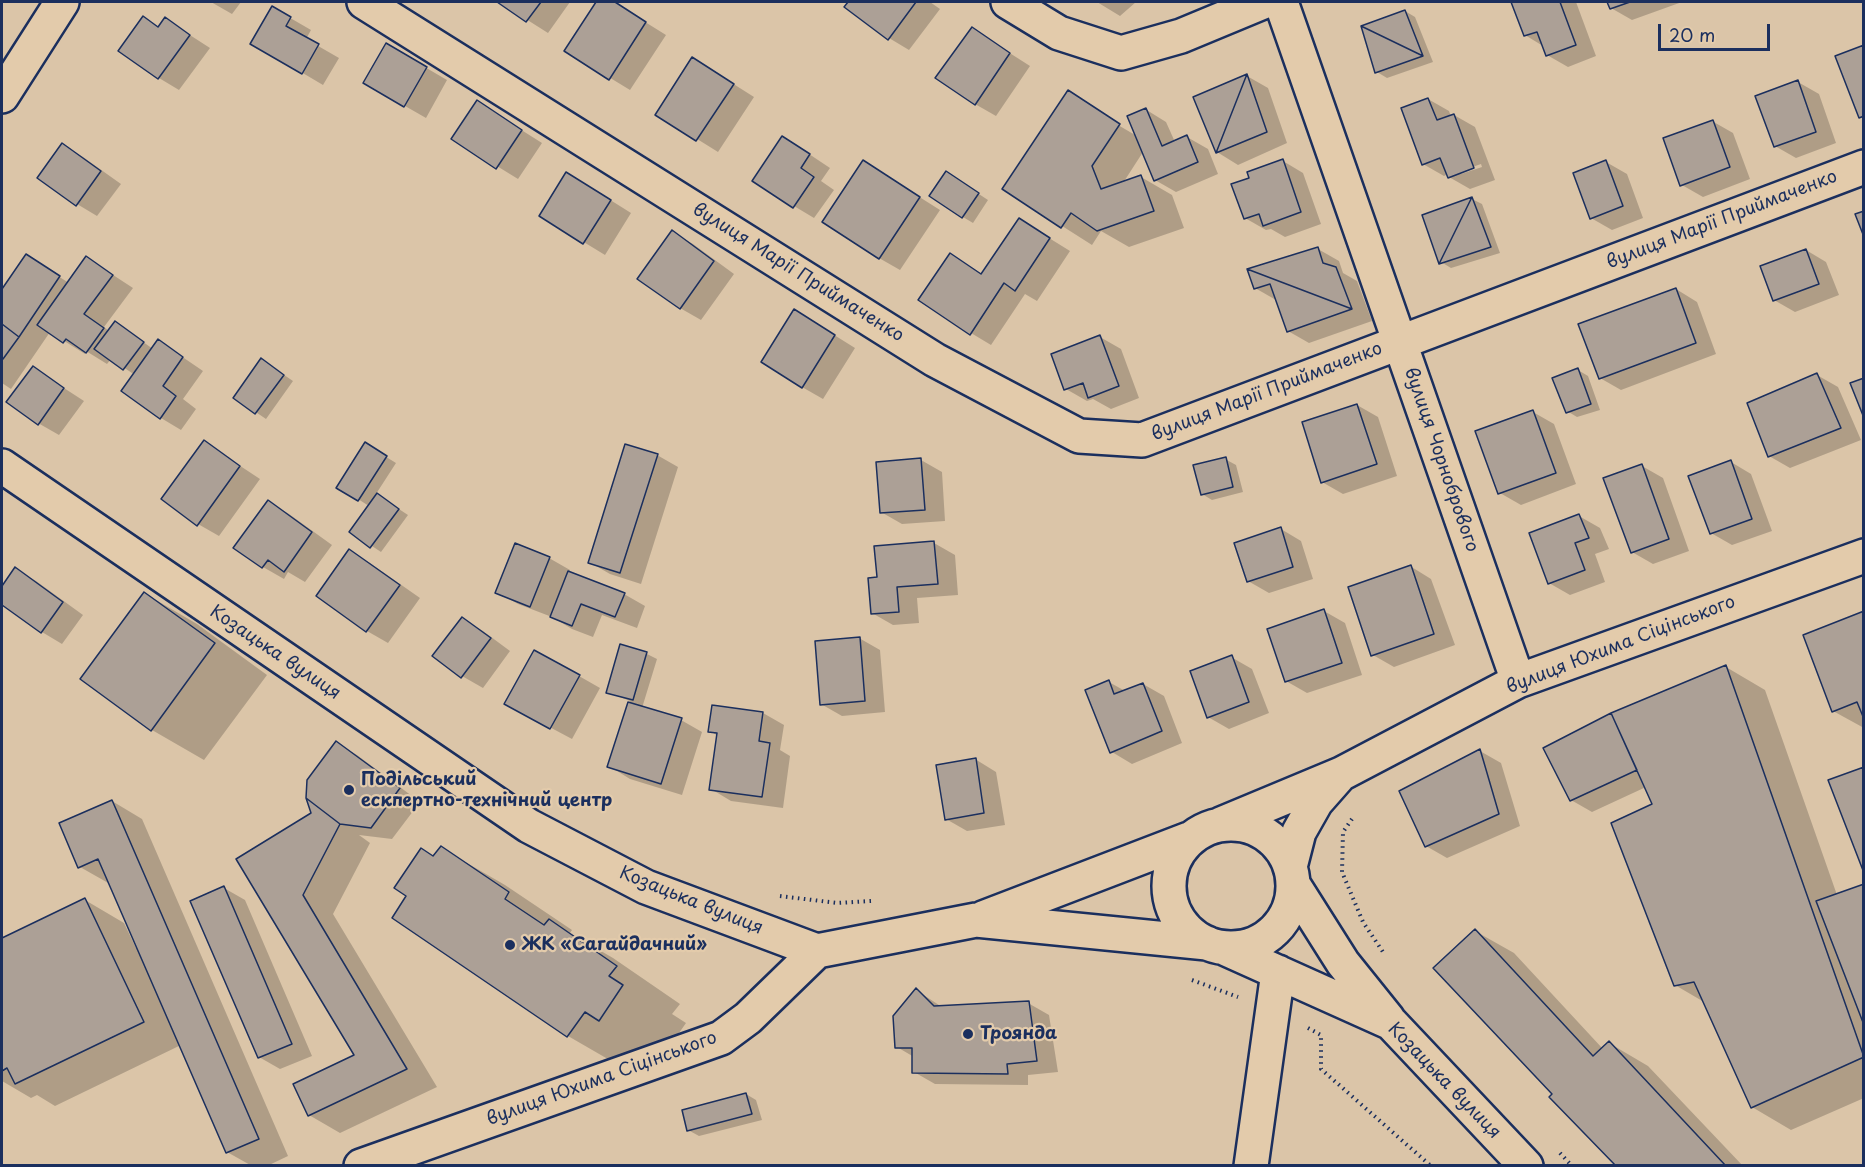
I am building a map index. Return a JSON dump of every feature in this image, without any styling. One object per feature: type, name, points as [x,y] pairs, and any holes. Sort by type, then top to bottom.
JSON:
[{"type":"street","points":[[2,96],[62,2]]},
{"type":"street","name":"вулиця Марії Приймаченко","points":[[364,2],[935,360],[1079,436],[1142,440],[1863,167]]},
{"type":"street","points":[[1008,2],[1059,33],[1121,53],[1181,36],[1263,2]]},
{"type":"street","name":"вулиця Чорнобрового","points":[[1281,2],[1518,681]]},
{"type":"street","name":"Козацька вулиця","points":[[2,466],[529,825],[646,888],[817,951],[976,920],[1215,945],[1391,1023],[1526,1166]]},
{"type":"street","name":"вулиця Юхима Сіцінського","points":[[1221,824],[1341,774],[1518,681],[1863,556]]},
{"type":"street","points":[[1189,839],[1178,854],[1171,870],[1169,888],[1172,905],[1180,921],[1192,934],[1215,945],[1242,947],[1258,942],[1274,932],[1292,902],[1292,875],[1299,832],[1316,802],[1341,774]]},
{"type":"street","points":[[976,920],[1189,839],[1221,824],[1239,824],[1256,828],[1271,837],[1283,850],[1292,875],[1344,963],[1391,1023]]},
{"type":"street","name":"вулиця Юхима Сіцінського","points":[[361,1166],[721,1038],[748,1018],[817,951]]},
{"type":"street","points":[[1251,1166],[1278,972]]},
{"type":"path","points":[[1341,774],[1355,814],[1344,832],[1342,872],[1363,922],[1389,959]]},
{"type":"path","points":[[771,895],[837,903],[872,901]]},
{"type":"path","points":[[1556,1149],[1572,1166]]},
{"type":"building","points":[[497,2],[541,2],[526,22]]},
{"type":"building","points":[[596,2],[615,2],[646,22],[609,80],[564,51]]},
{"type":"building","points":[[848,2],[916,2],[888,40],[844,7]]},
{"type":"building","points":[[1511,2],[1560,2],[1576,45],[1546,56],[1537,32],[1524,36]]},
{"type":"building","points":[[1607,2],[1630,2],[1610,9]]},
{"type":"building","points":[[272,6],[291,17],[286,26],[319,44],[302,74],[250,44]]},
{"type":"building","points":[[1405,10],[1423,56],[1361,26]]},
{"type":"building","points":[[143,16],[158,27],[165,17],[190,35],[158,79],[118,51]]},
{"type":"building","points":[[1361,26],[1423,56],[1375,73]]},
{"type":"building","points":[[972,27],[1010,53],[975,105],[935,78]]},
{"type":"building","points":[[386,43],[427,67],[404,107],[363,83]]},
{"type":"building","points":[[1864,45],[1864,116],[1859,118],[1835,56]]},
{"type":"building","points":[[692,57],[734,84],[696,141],[655,115]]},
{"type":"building","points":[[1247,74],[1267,132],[1216,153]]},
{"type":"building","points":[[1247,74],[1216,153],[1193,97]]},
{"type":"building","points":[[1798,80],[1816,132],[1774,147],[1755,96]]},
{"type":"building","points":[[1068,90],[1120,124],[1092,166],[1101,189],[1141,175],[1154,211],[1097,231],[1071,213],[1061,228],[1002,189]]},
{"type":"building","points":[[1428,98],[1437,120],[1454,114],[1474,168],[1448,178],[1440,158],[1422,165],[1401,108]]},
{"type":"building","points":[[477,100],[522,130],[496,169],[451,139]]},
{"type":"building","points":[[1146,108],[1162,146],[1187,135],[1198,162],[1154,181],[1127,116]]},
{"type":"building","points":[[1713,120],[1730,167],[1680,186],[1663,138]]},
{"type":"building","points":[[782,136],[810,154],[801,168],[814,177],[793,208],[752,181]]},
{"type":"building","points":[[62,143],[101,171],[76,206],[37,178]]},
{"type":"building","points":[[1283,159],[1301,212],[1263,226],[1259,214],[1244,219],[1231,184],[1249,178],[1247,172]]},
{"type":"building","points":[[863,160],[920,197],[879,259],[822,222]]},
{"type":"building","points":[[1606,160],[1623,206],[1590,219],[1573,173]]},
{"type":"building","points":[[946,171],[979,193],[962,218],[929,196]]},
{"type":"building","points":[[566,172],[611,200],[583,244],[539,216]]},
{"type":"building","points":[[1472,197],[1439,264],[1422,215]]},
{"type":"building","points":[[1472,197],[1491,247],[1439,264]]},
{"type":"building","points":[[1864,211],[1864,237],[1855,214]]},
{"type":"building","points":[[1019,218],[1050,238],[1015,291],[1004,283],[970,335],[918,300],[950,253],[981,274]]},
{"type":"building","points":[[672,230],[714,261],[680,309],[637,279]]},
{"type":"building","points":[[1318,247],[1323,263],[1336,267],[1352,309],[1247,269]]},
{"type":"building","points":[[1806,249],[1819,284],[1773,301],[1760,266]]},
{"type":"building","points":[[26,254],[60,276],[19,337],[2,324],[2,289]]},
{"type":"building","points":[[86,256],[113,275],[84,314],[104,328],[86,353],[66,339],[63,343],[37,325]]},
{"type":"building","points":[[1247,269],[1352,309],[1287,332],[1270,284],[1254,289]]},
{"type":"building","points":[[1676,288],[1696,343],[1599,379],[1578,324]]},
{"type":"building","points":[[794,309],[835,335],[802,388],[761,362]]},
{"type":"building","points":[[115,321],[144,342],[123,370],[94,349]]},
{"type":"building","points":[[2,324],[19,337],[3,359],[2,358]]},
{"type":"building","points":[[1100,335],[1119,386],[1088,398],[1083,383],[1064,390],[1051,354]]},
{"type":"building","points":[[158,339],[183,357],[163,386],[176,396],[160,419],[121,391]]},
{"type":"building","points":[[261,358],[284,375],[255,414],[233,398]]},
{"type":"building","points":[[33,366],[64,388],[38,425],[6,402]]},
{"type":"building","points":[[1578,368],[1591,404],[1566,413],[1552,378]]},
{"type":"building","points":[[1817,373],[1841,428],[1768,457],[1747,403]]},
{"type":"building","points":[[1864,378],[1864,418],[1850,383]]},
{"type":"building","points":[[1357,404],[1377,464],[1321,483],[1302,422]]},
{"type":"building","points":[[1533,410],[1556,473],[1498,494],[1475,431]]},
{"type":"building","points":[[204,440],[240,466],[197,526],[161,499]]},
{"type":"building","points":[[365,442],[387,456],[358,501],[336,488]]},
{"type":"building","points":[[625,444],[658,454],[620,573],[588,563]]},
{"type":"building","points":[[1226,457],[1233,487],[1201,495],[1193,465]]},
{"type":"building","points":[[921,458],[925,510],[880,513],[876,462]]},
{"type":"building","points":[[1731,460],[1752,519],[1710,534],[1688,476]]},
{"type":"building","points":[[1642,464],[1669,539],[1631,553],[1603,478]]},
{"type":"building","points":[[377,493],[399,509],[370,548],[349,532]]},
{"type":"building","points":[[268,500],[312,532],[284,572],[268,560],[262,568],[233,548]]},
{"type":"building","points":[[1579,514],[1589,538],[1575,543],[1585,570],[1548,584],[1529,533]]},
{"type":"building","points":[[1281,527],[1293,567],[1247,582],[1234,543]]},
{"type":"building","points":[[934,541],[938,584],[897,587],[899,612],[871,614],[868,578],[877,577],[874,546]]},
{"type":"building","points":[[515,543],[550,557],[530,607],[495,593]]},
{"type":"building","points":[[349,549],[400,585],[366,632],[316,596]]},
{"type":"building","points":[[1411,565],[1434,634],[1371,656],[1348,587]]},
{"type":"building","points":[[15,567],[63,602],[41,633],[2,605],[2,586]]},
{"type":"building","points":[[568,571],[625,593],[615,617],[581,604],[572,626],[550,617]]},
{"type":"building","points":[[144,592],[215,643],[151,731],[80,679]]},
{"type":"building","points":[[1324,609],[1342,663],[1285,682],[1267,629]]},
{"type":"building","points":[[1864,611],[1864,719],[1857,702],[1832,712],[1803,635]]},
{"type":"building","points":[[462,617],[491,638],[461,678],[432,656]]},
{"type":"building","points":[[860,637],[865,701],[820,705],[815,641]]},
{"type":"building","points":[[620,644],[647,652],[633,700],[606,693]]},
{"type":"building","points":[[534,650],[580,675],[550,729],[504,704]]},
{"type":"building","points":[[1232,655],[1249,702],[1207,718],[1190,671]]},
{"type":"building","points":[[1726,665],[1864,1057],[1751,1108],[1694,982],[1674,986],[1611,823],[1652,804],[1611,713]]},
{"type":"building","points":[[1109,680],[1114,694],[1143,683],[1162,731],[1110,753],[1085,690]]},
{"type":"building","points":[[628,702],[682,718],[661,784],[607,767]]},
{"type":"building","points":[[712,705],[763,712],[759,741],[770,743],[762,797],[709,790],[717,733],[708,732]]},
{"type":"building","points":[[1611,713],[1637,770],[1570,801],[1543,748]]},
{"type":"building","points":[[336,741],[400,788],[371,828],[340,824],[306,798],[307,780]]},
{"type":"building","points":[[1480,749],[1499,814],[1425,847],[1399,791]]},
{"type":"building","points":[[976,758],[984,813],[945,820],[936,765]]},
{"type":"building","points":[[1864,767],[1864,873],[1828,780]]},
{"type":"building","points":[[306,798],[340,824],[303,895],[407,1069],[308,1116],[293,1084],[354,1055],[236,859],[311,813]]},
{"type":"building","points":[[112,800],[259,1139],[226,1153],[98,859],[78,868],[59,823]]},
{"type":"building","name":"ЖК «Сагайдачний»","points":[[441,846],[509,892],[505,899],[544,925],[549,919],[617,966],[609,976],[623,985],[599,1021],[585,1012],[567,1037],[392,918],[406,896],[394,888],[421,848],[433,856]]},
{"type":"building","points":[[1864,884],[1864,1025],[1816,901]]},
{"type":"building","points":[[224,886],[292,1044],[258,1058],[190,901]]},
{"type":"building","points":[[85,898],[144,1022],[15,1084],[7,1068],[2,1071],[2,938]]},
{"type":"building","points":[[1475,929],[1593,1056],[1609,1041],[1726,1166],[1616,1166],[1549,1097],[1552,1094],[1433,968]]},
{"type":"building","points":[[916,988],[934,1006],[1029,1001],[1037,1061],[1007,1064],[1008,1074],[912,1073],[912,1048],[895,1048],[893,1016]]},
{"type":"building","points":[[746,1093],[752,1114],[687,1131],[682,1110]]},
{"type":"place","name":"Подільський ескпертно-технічний центр","points":[[349,790]]},
{"type":"place","name":"ЖК «Сагайдачний»","points":[[510,945]]},
{"type":"place","name":"Троянда","points":[[968,1034]]}]
